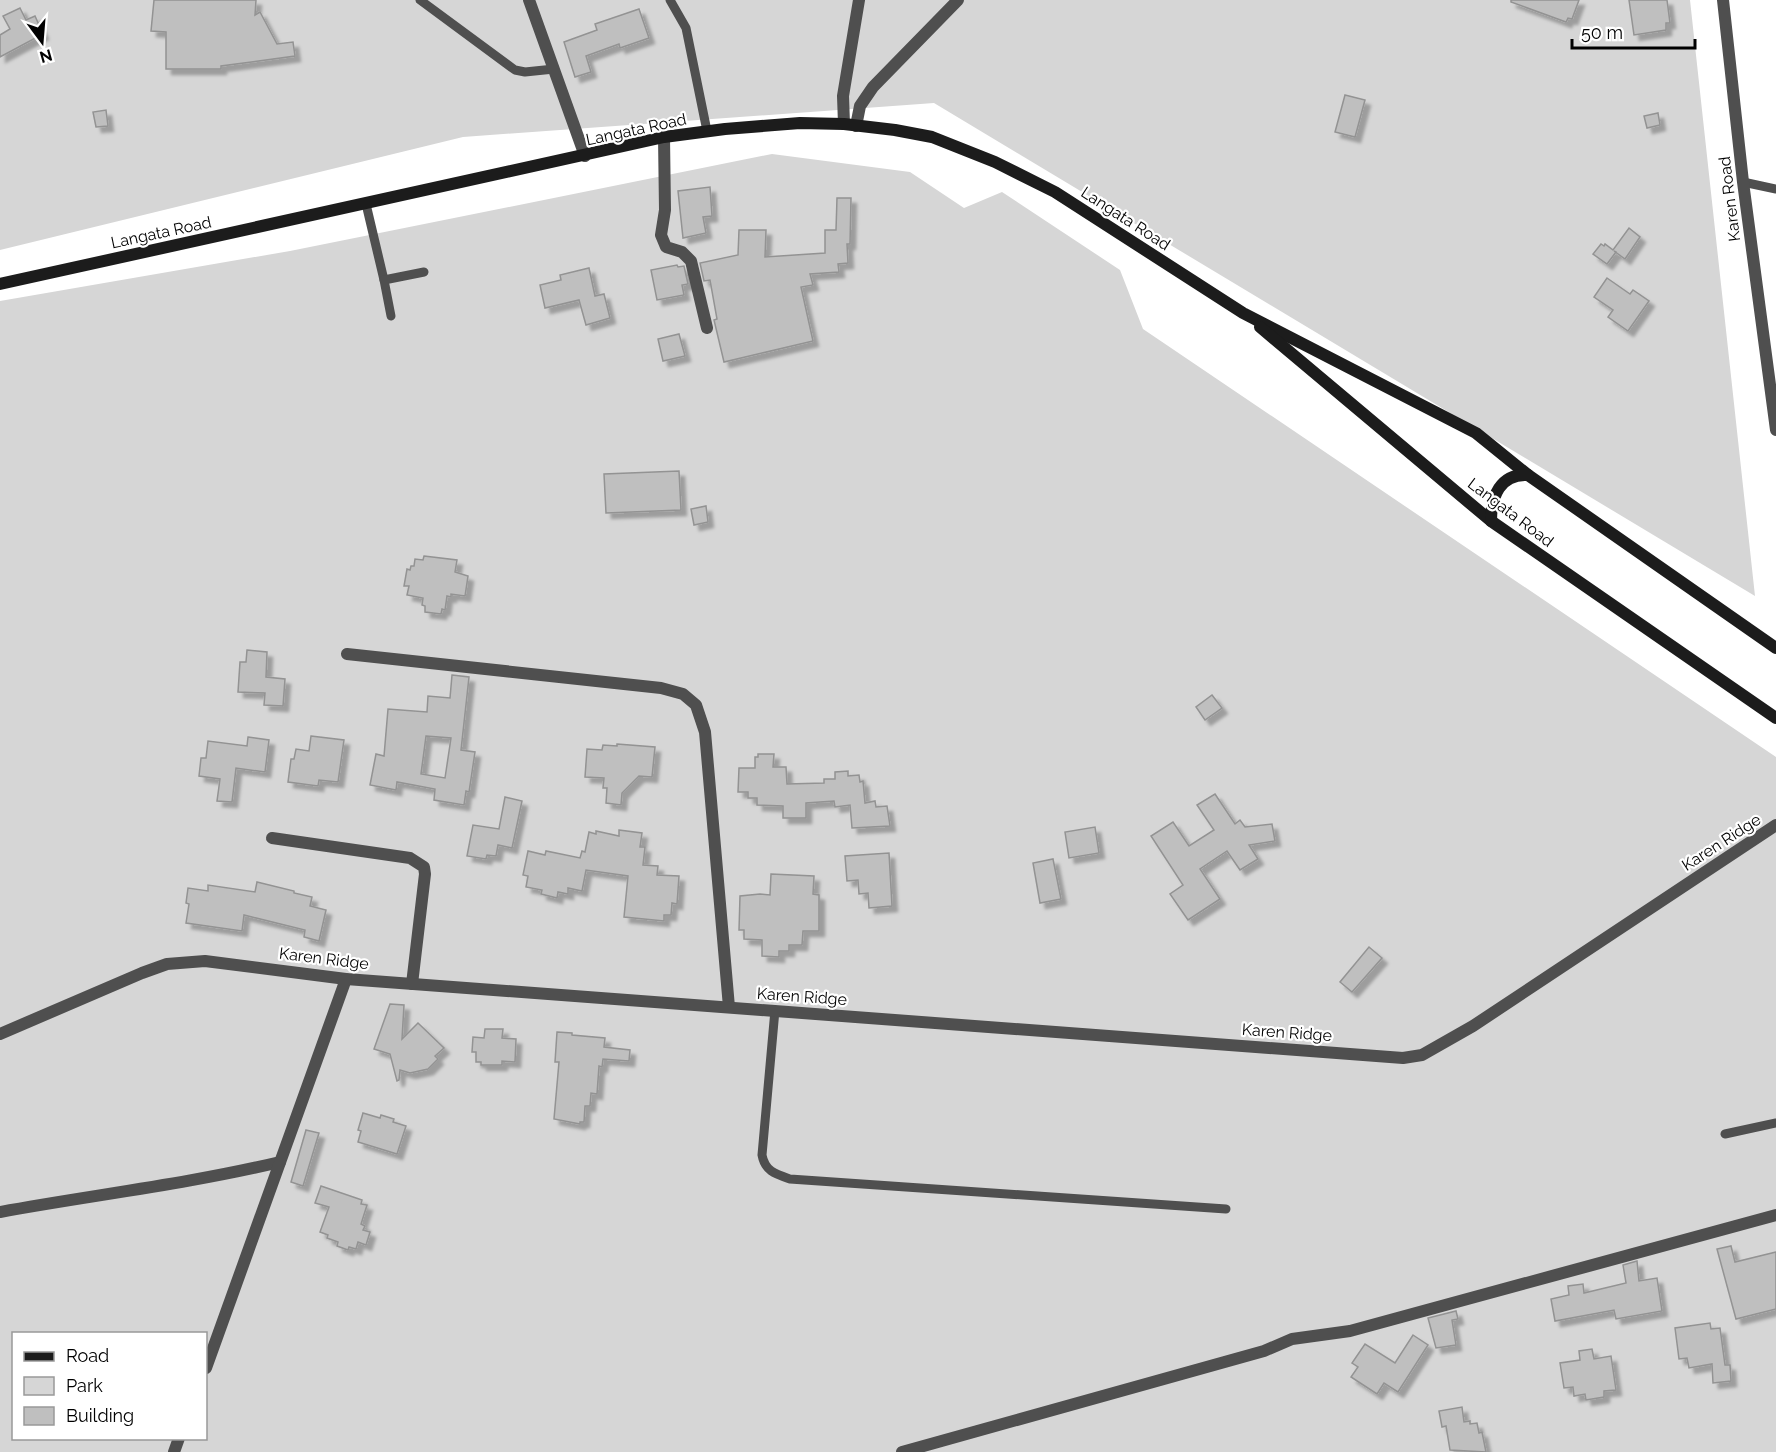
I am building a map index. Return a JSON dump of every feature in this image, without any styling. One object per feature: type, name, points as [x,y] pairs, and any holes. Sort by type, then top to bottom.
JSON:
[{"type":"main road","name":"Langata Road","points":[[0,284],[664,137],[800,123],[850,125],[932,137],[995,162],[1055,192],[1243,313],[1476,433],[1528,476],[1776,648]]},
{"type":"main road","name":"Langata Road","points":[[1243,313],[1491,521],[1776,717]]},
{"type":"main road","points":[[1491,521],[1491,505],[1496,491],[1512,477],[1528,476]]},
{"type":"street","points":[[529,0],[585,156]]},
{"type":"street","points":[[850,125],[843,96],[859,0]]},
{"type":"street","points":[[850,125],[873,87],[958,0]]},
{"type":"street","name":"Karen Road","points":[[1723,0],[1743,182],[1772,380],[1776,430]]},
{"type":"street","points":[[664,137],[665,199],[662,235],[666,247],[682,252],[692,261],[707,328]]},
{"type":"street","points":[[347,654],[661,688],[683,694],[696,705],[705,732],[710,773],[729,1006]]},
{"type":"street","name":"Karen Ridge","points":[[0,1034],[167,964],[205,961],[346,979],[1403,1058],[1422,1054],[1438,1047],[1483,1020],[1776,825]]},
{"type":"street","points":[[272,838],[410,858],[423,867],[425,874],[412,984]]},
{"type":"street","points":[[207,1365],[346,979]]},
{"type":"street","points":[[0,1212],[182,1183],[280,1162]]},
{"type":"street","points":[[902,1452],[1242,1357],[1292,1340],[1350,1330],[1776,1215]]},
{"type":"lane","points":[[420,0],[515,70],[525,72],[554,69]]},
{"type":"lane","points":[[669,0],[686,28],[707,131]]},
{"type":"lane","points":[[1743,182],[1776,189]]},
{"type":"lane","points":[[366,204],[391,316]]},
{"type":"lane","points":[[384,280],[424,272]]},
{"type":"lane","points":[[775,1010],[762,1155],[764,1164],[774,1174],[790,1179],[1226,1209]]},
{"type":"lane","points":[[1725,1134],[1776,1123]]},
{"type":"green space","points":[[0,0],[1690,0],[1755,596],[934,103],[463,137],[0,250]]},
{"type":"green space","points":[[772,154],[910,172],[964,208],[1002,192],[1120,270],[1143,329],[1776,757],[1776,1452],[0,1452],[0,301],[290,251]]},
{"type":"building","points":[[154,0],[256,0],[255,15],[260,12],[277,44],[293,42],[295,56],[221,66],[221,69],[166,69],[166,32],[151,31]]},
{"type":"building","points":[[1511,0],[1579,0],[1572,19],[1568,18],[1566,22],[1511,2]]},
{"type":"building","points":[[1629,0],[1667,0],[1670,23],[1666,23],[1666,30],[1634,35]]},
{"type":"building","points":[[20,8],[26,20],[35,16],[43,34],[0,57],[0,35],[10,29],[3,16]]},
{"type":"building","points":[[639,9],[649,38],[620,48],[619,44],[586,56],[591,72],[575,77],[564,42],[597,30],[595,24]]},
{"type":"building","points":[[1345,95],[1365,100],[1355,137],[1335,132]]},
{"type":"building","points":[[106,110],[108,126],[96,127],[93,112]]},
{"type":"building","points":[[1658,113],[1660,125],[1647,128],[1644,116]]},
{"type":"building","points":[[710,187],[712,216],[703,217],[706,233],[683,238],[678,191]]},
{"type":"building","points":[[837,198],[851,198],[850,244],[847,244],[848,263],[838,264],[839,272],[810,274],[813,285],[801,287],[813,341],[724,362],[714,320],[717,319],[710,280],[704,281],[700,263],[738,255],[739,230],[766,230],[765,257],[825,253],[825,230],[836,230]]},
{"type":"building","points":[[1629,228],[1640,237],[1625,259],[1616,252],[1607,264],[1593,254],[1601,244],[1613,250]]},
{"type":"building","points":[[677,265],[678,267],[684,266],[688,284],[682,285],[684,295],[657,300],[651,270]]},
{"type":"building","points":[[589,268],[595,296],[604,294],[610,318],[586,325],[579,300],[545,308],[540,285],[561,280],[560,275]]},
{"type":"building","points":[[1607,278],[1630,294],[1633,290],[1649,301],[1628,331],[1608,317],[1613,310],[1594,297]]},
{"type":"building","points":[[679,334],[685,356],[663,361],[658,339]]},
{"type":"building","points":[[679,471],[681,510],[606,513],[604,474]]},
{"type":"building","points":[[706,506],[708,522],[694,525],[691,509]]},
{"type":"building","points":[[424,556],[457,560],[455,572],[468,576],[465,596],[451,594],[451,597],[447,596],[445,610],[442,609],[441,614],[425,612],[425,606],[422,605],[423,598],[407,595],[409,586],[404,586],[407,569],[410,570],[411,566],[414,566],[415,559],[423,560]]},
{"type":"building","points":[[247,650],[267,652],[266,677],[285,679],[283,706],[264,705],[265,693],[238,692],[240,662],[246,662]]},
{"type":"building","points":[[452,675],[469,677],[461,750],[475,752],[469,792],[466,791],[464,805],[434,800],[435,789],[397,782],[396,790],[370,785],[376,754],[384,756],[388,709],[427,712],[428,696],[450,698]],"holes":[[[426,736],[451,738],[445,778],[421,774]]]},
{"type":"building","points":[[1212,695],[1222,708],[1205,720],[1196,707]]},
{"type":"building","points":[[311,736],[344,740],[338,782],[319,780],[318,786],[288,782],[291,759],[294,759],[296,749],[309,751]]},
{"type":"building","points":[[248,737],[269,740],[265,772],[236,768],[232,802],[217,801],[220,779],[199,776],[201,758],[206,758],[208,741],[247,746]]},
{"type":"building","points":[[617,744],[655,747],[652,777],[639,776],[622,793],[621,805],[606,803],[607,788],[603,788],[604,778],[585,777],[587,749],[602,750],[603,745],[617,746]]},
{"type":"building","points":[[758,754],[774,754],[773,767],[786,767],[787,784],[824,783],[824,779],[835,779],[835,772],[848,771],[848,776],[859,775],[860,782],[863,781],[865,803],[875,801],[876,807],[887,806],[890,826],[852,828],[850,805],[835,807],[834,801],[806,803],[806,818],[783,818],[783,806],[757,805],[757,798],[748,798],[748,792],[738,792],[739,768],[755,768],[755,757],[758,757]]},
{"type":"building","points":[[1215,794],[1235,824],[1240,820],[1245,827],[1272,824],[1275,841],[1249,845],[1258,859],[1240,870],[1227,851],[1200,869],[1220,899],[1188,920],[1170,894],[1183,885],[1151,836],[1173,822],[1189,846],[1214,830],[1197,805]]},
{"type":"building","points":[[505,797],[522,801],[512,848],[498,845],[496,856],[487,855],[486,859],[467,856],[473,825],[499,829]]},
{"type":"building","points":[[1095,827],[1099,853],[1069,858],[1065,832]]},
{"type":"building","points":[[619,830],[642,833],[640,847],[645,847],[643,865],[658,866],[657,875],[679,876],[677,904],[672,903],[671,915],[664,915],[664,921],[624,917],[628,876],[586,870],[582,891],[568,888],[568,894],[558,892],[557,898],[541,894],[542,890],[526,887],[528,876],[523,875],[528,851],[545,855],[546,851],[580,858],[582,851],[585,852],[589,832],[596,834],[596,831],[619,836]]},
{"type":"building","points":[[889,853],[892,906],[869,908],[868,893],[859,894],[858,880],[847,881],[845,856]]},
{"type":"building","points":[[1053,859],[1061,899],[1040,903],[1033,863]]},
{"type":"building","points":[[771,874],[814,876],[813,894],[819,895],[819,931],[803,931],[802,945],[789,945],[789,951],[779,951],[779,957],[762,956],[762,940],[744,939],[744,930],[739,930],[740,896],[770,895]]},
{"type":"building","points":[[257,882],[312,897],[310,906],[326,910],[319,941],[304,937],[305,930],[244,915],[242,931],[186,923],[189,904],[186,903],[188,888],[208,891],[208,885],[255,892]]},
{"type":"building","points":[[1369,947],[1382,958],[1352,992],[1340,982]]},
{"type":"building","points":[[390,1004],[404,1005],[402,1039],[418,1023],[444,1048],[435,1056],[438,1059],[428,1069],[410,1073],[400,1070],[397,1081],[390,1054],[374,1049]]},
{"type":"building","points":[[485,1029],[503,1029],[502,1038],[516,1039],[515,1062],[502,1061],[502,1065],[481,1065],[481,1062],[476,1062],[476,1052],[472,1052],[473,1037],[484,1038]]},
{"type":"building","points":[[557,1032],[605,1038],[604,1047],[630,1050],[629,1061],[603,1059],[602,1067],[599,1066],[597,1094],[591,1093],[590,1106],[585,1106],[584,1122],[580,1124],[554,1119],[559,1062],[555,1062]]},
{"type":"building","points":[[363,1113],[380,1118],[381,1115],[406,1126],[397,1154],[358,1142],[361,1131],[358,1130]]},
{"type":"building","points":[[306,1130],[319,1133],[303,1186],[291,1182]]},
{"type":"building","points":[[321,1186],[362,1200],[361,1204],[367,1205],[361,1224],[365,1226],[363,1230],[370,1232],[366,1245],[358,1242],[356,1249],[349,1247],[348,1250],[337,1246],[338,1242],[327,1238],[328,1235],[320,1232],[329,1207],[315,1203]]},
{"type":"building","points":[[1731,1246],[1735,1262],[1776,1252],[1776,1309],[1736,1319],[1717,1249]]},
{"type":"building","points":[[1637,1261],[1639,1281],[1657,1278],[1662,1311],[1616,1319],[1614,1310],[1555,1321],[1551,1299],[1569,1295],[1568,1286],[1583,1284],[1584,1293],[1626,1283],[1623,1265]]},
{"type":"building","points":[[1456,1311],[1458,1319],[1452,1320],[1456,1345],[1436,1348],[1428,1318]]},
{"type":"building","points":[[1710,1323],[1711,1329],[1720,1328],[1725,1365],[1730,1365],[1731,1381],[1713,1383],[1712,1364],[1689,1368],[1687,1358],[1679,1359],[1675,1328]]},
{"type":"building","points":[[1413,1335],[1428,1345],[1398,1392],[1384,1383],[1377,1394],[1351,1377],[1358,1367],[1352,1363],[1365,1344],[1395,1363]]},
{"type":"building","points":[[1592,1349],[1594,1359],[1611,1356],[1616,1390],[1604,1391],[1604,1397],[1586,1400],[1585,1394],[1574,1396],[1573,1387],[1564,1388],[1560,1363],[1580,1360],[1579,1351]]},
{"type":"building","points":[[1462,1407],[1464,1422],[1477,1423],[1479,1433],[1482,1432],[1486,1452],[1450,1450],[1446,1426],[1442,1427],[1439,1411]]}]
